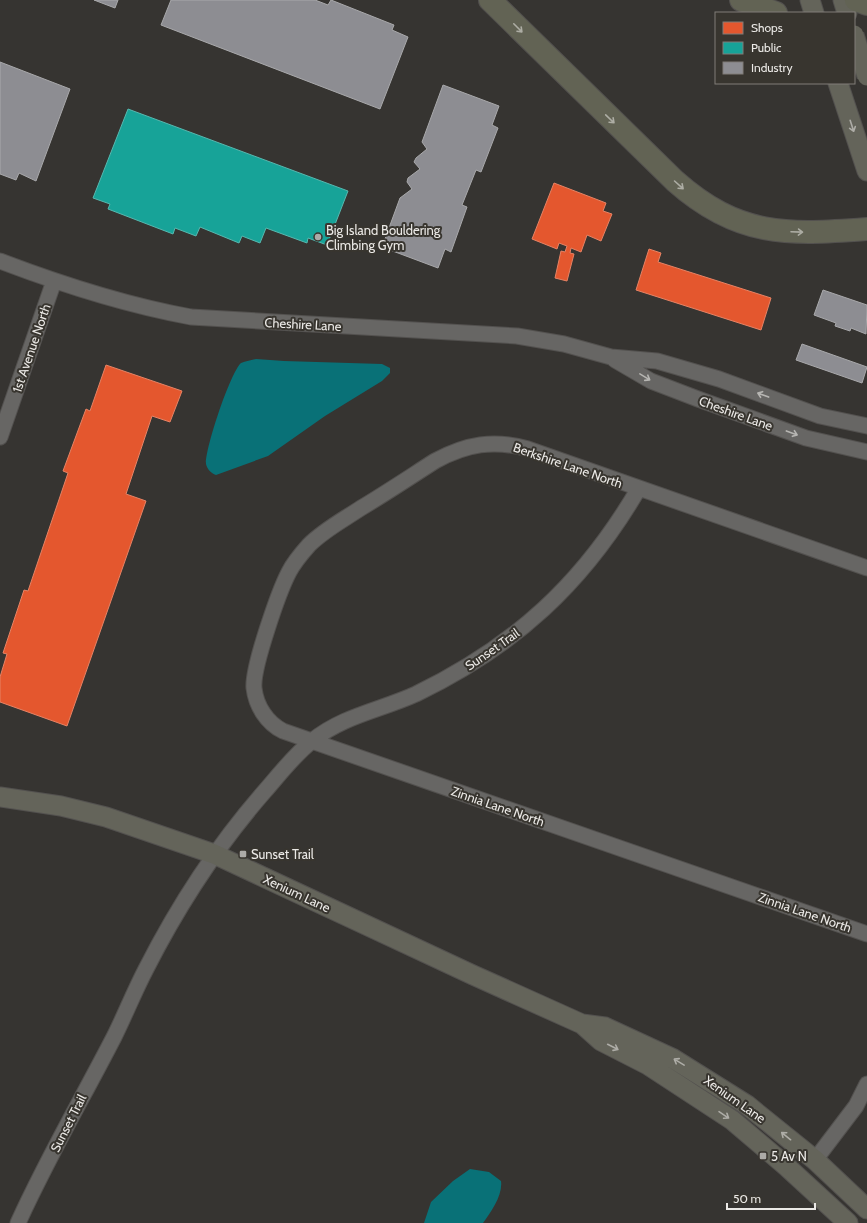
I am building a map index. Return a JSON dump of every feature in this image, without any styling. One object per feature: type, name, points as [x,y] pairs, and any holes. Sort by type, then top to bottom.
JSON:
[{"type":"highway","points":[[490,0],[675,182],[714,211],[732,220],[761,228],[811,232],[867,229]]},
{"type":"highway","points":[[741,0],[773,12]]},
{"type":"highway","points":[[856,0],[867,4]]},
{"type":"highway","points":[[855,43],[867,48]]},
{"type":"main road","points":[[810,0],[814,12]]},
{"type":"main road","points":[[843,0],[847,12]]},
{"type":"main road","points":[[855,38],[867,76]]},
{"type":"main road","points":[[839,86],[867,171]]},
{"type":"main road","name":"Xenium Lane","points":[[0,797],[61,806],[106,817],[214,854],[473,975],[582,1024],[605,1027],[672,1058],[747,1105],[815,1160],[867,1209]]},
{"type":"main road","name":"Xenium Lane","points":[[582,1024],[601,1041],[648,1065],[732,1120],[786,1166],[848,1223]]},
{"type":"street","name":"Cheshire Lane","points":[[0,261],[54,281],[145,308],[191,317],[517,336],[564,344],[611,357],[657,361],[677,366],[820,416],[867,426]]},
{"type":"street","name":"1st Avenue North","points":[[0,437],[54,281]]},
{"type":"street","name":"Cheshire Lane","points":[[611,357],[651,381],[698,399],[806,438],[867,452]]},
{"type":"street","name":"Berkshire Lane North","points":[[283,585],[297,559],[323,533],[452,451],[471,445],[490,443],[519,446],[867,568]]},
{"type":"street","name":"Sunset Trail","points":[[18,1223],[81,1096],[114,1037],[146,968],[184,900],[214,854],[242,817],[311,741],[347,720],[404,699],[448,678],[505,642],[551,602],[591,560],[617,524],[639,488]]},
{"type":"street","name":"Zinnia Lane North","points":[[283,585],[256,666],[254,680],[255,695],[264,714],[273,725],[283,731],[867,934]]},
{"type":"street","points":[[815,1160],[856,1106],[867,1084]]},
{"type":"water","points":[[256,359],[382,364],[390,368],[390,373],[382,381],[325,416],[268,456],[216,475],[207,468],[206,464],[210,443],[219,412],[236,370],[241,363]]},
{"type":"water","points":[[470,1169],[489,1172],[501,1181],[498,1198],[493,1209],[483,1223],[424,1223],[431,1202],[453,1181]]},
{"type":"building: Shops","points":[[554,183],[606,203],[603,211],[612,214],[601,241],[587,235],[581,252],[571,248],[570,253],[574,254],[567,281],[555,278],[561,251],[565,252],[567,246],[559,243],[557,249],[532,239]]},
{"type":"building: Shops","points":[[649,249],[661,253],[658,262],[771,298],[761,330],[636,290]]},
{"type":"building: Shops","points":[[106,365],[182,391],[170,422],[152,416],[126,494],[146,501],[67,726],[0,702],[0,677],[7,654],[3,653],[24,590],[28,591],[68,473],[63,471],[86,409],[90,411]]},
{"type":"building: Public","points":[[128,109],[348,191],[327,245],[308,238],[307,243],[266,228],[260,243],[242,236],[239,243],[200,227],[196,236],[175,228],[173,234],[108,209],[110,204],[93,198]]},
{"type":"building: Industry","points":[[94,0],[118,0],[115,8]]},
{"type":"building: Industry","points":[[171,0],[315,0],[328,5],[331,0],[394,25],[392,30],[408,37],[380,109],[161,25]]},
{"type":"building: Industry","points":[[0,62],[70,89],[36,181],[19,173],[16,180],[0,174]]},
{"type":"building: Industry","points":[[443,85],[499,106],[492,125],[498,128],[481,172],[476,170],[462,205],[467,207],[451,252],[445,249],[438,268],[382,247],[400,198],[412,189],[407,182],[408,178],[420,169],[414,162],[416,158],[427,149],[422,142]]},
{"type":"building: Industry","points":[[823,290],[867,305],[866,334],[851,328],[850,331],[835,326],[836,323],[814,315]]},
{"type":"building: Industry","points":[[802,344],[867,367],[862,383],[796,360]]},
{"type":"place","name":"Big Island Bouldering Climbing Gym","points":[[318,237]]},
{"type":"place","name":"Sunset Trail","points":[[243,854]]},
{"type":"place","name":"5 Av N","points":[[763,1156]]}]
